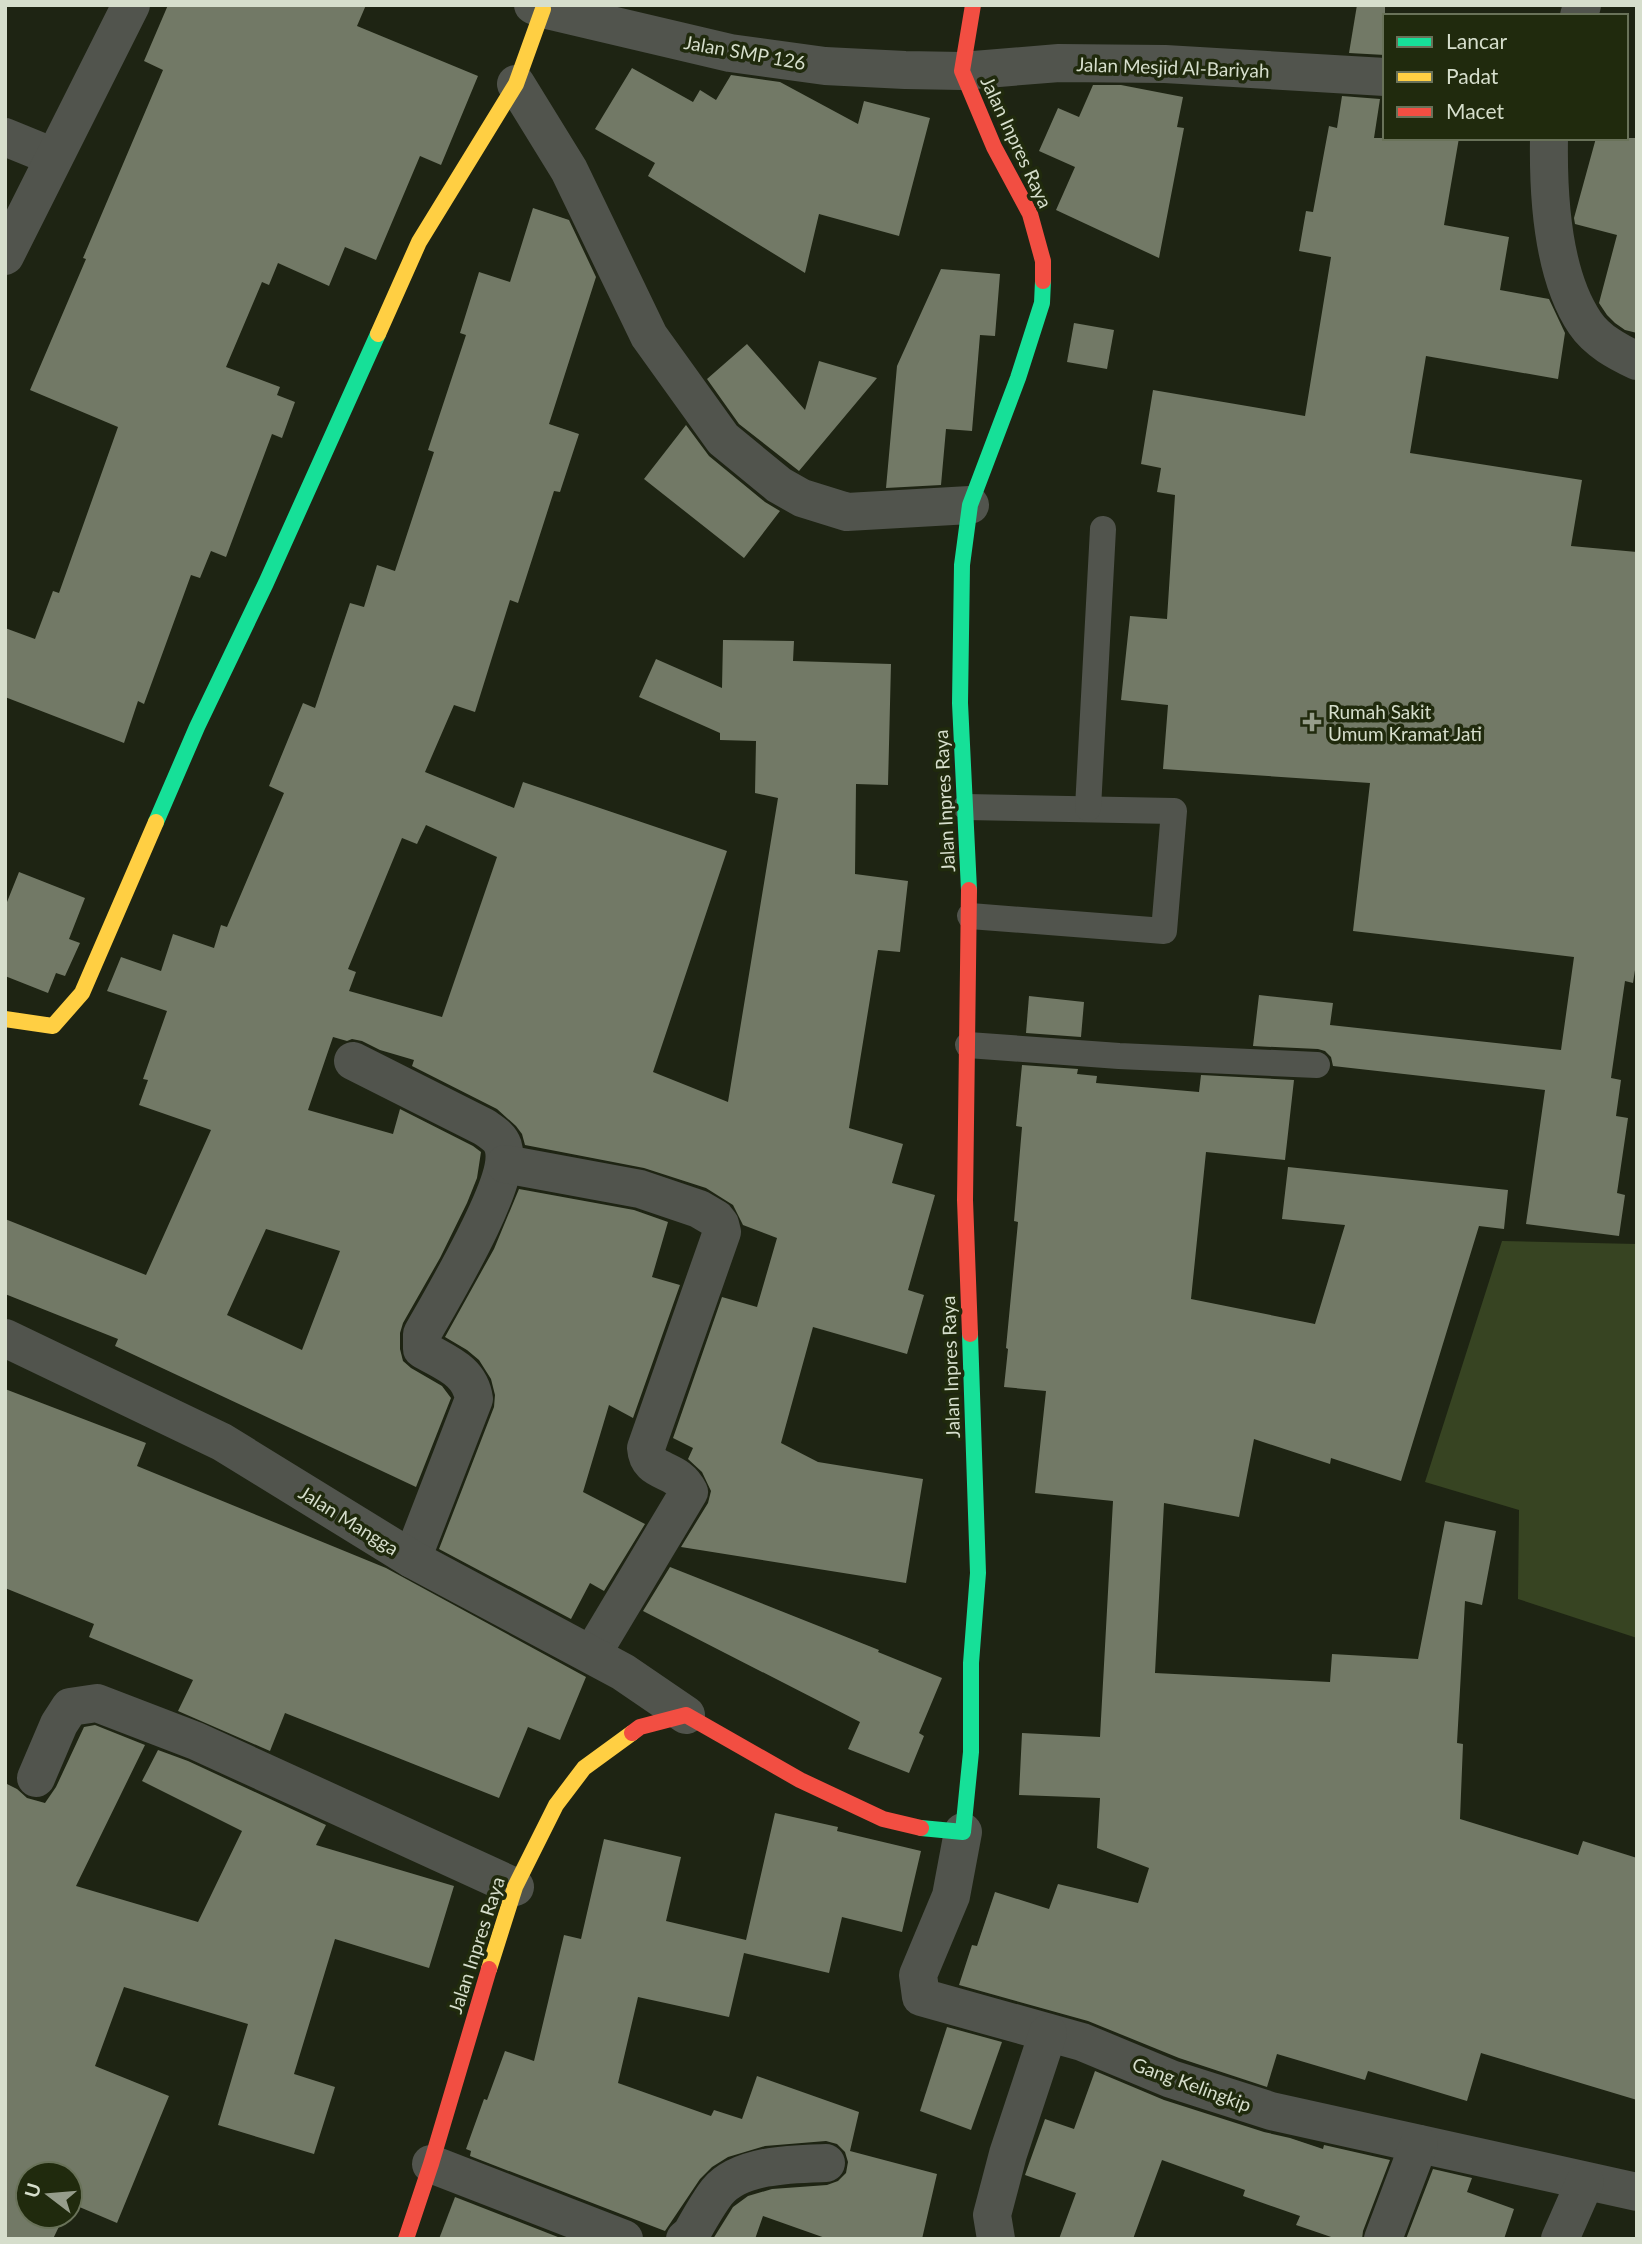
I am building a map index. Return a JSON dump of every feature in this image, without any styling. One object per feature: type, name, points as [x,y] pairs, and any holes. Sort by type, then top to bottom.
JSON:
[{"type":"street","points":[[5,256],[131,5]]},
{"type":"street","name":"Jalan Inpres Raya","points":[[963,1832],[971,1752],[971,1663],[978,1573],[965,1200],[970,916],[960,703],[962,565],[970,505],[1018,378],[1042,303],[1043,261],[1030,214],[993,147],[962,71],[973,5]]},
{"type":"street","points":[[5,1019],[53,1026],[82,993],[197,727],[266,583],[419,242],[516,84],[538,7]]},
{"type":"street","name":"Jalan SMP 126","points":[[538,7],[730,53],[825,66],[962,71]]},
{"type":"street","name":"Jalan Mesjid Al-Bariyah","points":[[962,71],[1059,63],[1165,64],[1383,77]]},
{"type":"street","points":[[516,84],[569,170],[649,336],[723,439],[779,485],[802,498],[847,512],[970,505]]},
{"type":"street","points":[[5,137],[54,158]]},
{"type":"street","points":[[1549,140],[1548,186],[1566,288],[1586,325],[1612,350],[1637,361]]},
{"type":"street","points":[[352,1062],[490,1131],[503,1145],[505,1164],[488,1211],[422,1334],[422,1349],[465,1375],[472,1385],[474,1399],[412,1559]]},
{"type":"street","points":[[505,1164],[640,1189],[699,1209],[716,1219],[722,1232],[646,1448],[647,1460],[680,1478],[689,1492],[592,1654]]},
{"type":"street","name":"Jalan Mangga","points":[[5,1338],[222,1442],[412,1559],[623,1672],[686,1715]]},
{"type":"street","points":[[36,1777],[59,1724],[70,1707],[97,1703],[195,1741],[515,1887]]},
{"type":"street","points":[[686,1715],[800,1780],[883,1819],[914,1827],[963,1832]]},
{"type":"street","name":"Jalan Inpres Raya","points":[[406,2239],[515,1887],[556,1805],[584,1768],[640,1727],[686,1715]]},
{"type":"street","name":"Gang Kelingkip","points":[[963,1832],[951,1896],[918,1975],[921,1997],[1082,2042],[1171,2079],[1271,2111],[1637,2192]]},
{"type":"street","points":[[996,2239],[992,2215],[1008,2154],[1048,2033]]},
{"type":"street","points":[[1383,2239],[1419,2144]]},
{"type":"street","points":[[685,2239],[691,2234],[718,2190],[737,2178],[775,2165],[826,2163]]},
{"type":"street","points":[[431,2164],[624,2239]]},
{"type":"street","points":[[1560,2239],[1585,2182]]},
{"type":"lane","points":[[1088,808],[1103,529]]},
{"type":"lane","points":[[965,807],[1174,811],[1164,931],[970,916]]},
{"type":"lane","points":[[968,1045],[1119,1056],[1317,1065]]},
{"type":"green space","points":[[1502,1241],[1637,1244],[1637,1638],[1518,1599],[1519,1510],[1425,1482]]},
{"type":"building","points":[[168,5],[366,5],[357,26],[478,76],[441,165],[420,156],[376,260],[345,247],[329,286],[278,263],[269,285],[262,282],[226,367],[280,387],[277,395],[295,402],[282,438],[272,434],[226,557],[211,551],[200,578],[191,575],[144,704],[138,701],[124,743],[5,697],[5,628],[35,639],[53,591],[59,593],[118,427],[30,390],[163,70],[144,61]]},
{"type":"building","points":[[1357,5],[1385,5],[1383,55],[1349,53]]},
{"type":"building","points":[[632,68],[693,102],[700,90],[716,100],[731,75],[780,82],[858,124],[864,101],[930,118],[899,236],[819,214],[805,273],[648,176],[655,163],[595,129]]},
{"type":"building","points":[[1093,85],[1121,85],[1183,97],[1177,127],[1184,128],[1159,258],[1056,210],[1075,167],[1039,151],[1058,108],[1079,117]]},
{"type":"building","points":[[1342,96],[1380,99],[1374,138],[1459,140],[1444,225],[1509,237],[1500,290],[1549,299],[1565,333],[1558,379],[1426,356],[1410,453],[1582,480],[1571,546],[1637,552],[1637,957],[1633,983],[1625,981],[1611,1078],[1621,1080],[1616,1116],[1628,1118],[1617,1193],[1625,1195],[1619,1236],[1526,1224],[1545,1090],[1333,1066],[1331,1057],[1318,1049],[1253,1046],[1259,995],[1333,1003],[1330,1025],[1561,1050],[1574,957],[1353,931],[1370,783],[1163,769],[1168,705],[1121,700],[1130,616],[1167,619],[1175,495],[1157,492],[1161,468],[1141,464],[1153,390],[1305,416],[1331,257],[1299,251],[1306,211],[1313,212],[1329,126],[1337,128]]},
{"type":"building","points":[[1637,138],[1637,333],[1625,330],[1615,323],[1599,303],[1617,235],[1575,224],[1574,218],[1595,140]]},
{"type":"building","points":[[533,208],[569,220],[596,277],[549,424],[579,434],[560,492],[554,491],[518,603],[510,600],[475,712],[454,705],[425,772],[514,808],[523,782],[727,851],[653,1072],[728,1102],[778,798],[755,793],[756,741],[720,740],[720,733],[639,697],[656,659],[722,688],[723,640],[794,641],[793,661],[891,664],[888,785],[856,784],[855,874],[908,881],[900,952],[878,950],[849,1128],[903,1144],[892,1183],[935,1195],[908,1290],[924,1295],[907,1354],[813,1327],[781,1443],[818,1462],[923,1479],[906,1583],[681,1547],[708,1503],[711,1491],[702,1472],[688,1459],[693,1448],[673,1438],[722,1297],[757,1307],[777,1238],[743,1225],[733,1205],[706,1188],[644,1168],[525,1145],[516,1126],[497,1109],[412,1066],[414,1060],[380,1050],[362,1041],[333,1037],[308,1110],[393,1134],[400,1109],[481,1152],[477,1178],[467,1203],[400,1333],[403,1361],[442,1386],[451,1398],[416,1487],[115,1346],[118,1339],[5,1294],[5,1219],[146,1275],[211,1130],[139,1105],[148,1080],[143,1079],[167,1011],[107,991],[121,957],[161,971],[173,934],[214,948],[221,925],[227,927],[284,793],[269,786],[303,703],[315,708],[350,603],[364,607],[377,565],[395,571],[434,452],[428,450],[466,335],[460,333],[479,272],[510,282]],"holes":[[[426,825],[497,857],[442,1017],[349,991],[356,972],[348,969],[402,838],[417,844]],[[266,1229],[340,1251],[302,1350],[227,1315]]]},
{"type":"building","points":[[941,269],[1000,274],[995,336],[980,335],[972,431],[946,429],[941,485],[886,488],[897,366]]},
{"type":"building","points":[[1074,323],[1114,330],[1107,369],[1067,362]]},
{"type":"building","points":[[747,344],[805,410],[819,361],[877,378],[799,471],[739,424],[707,379]]},
{"type":"building","points":[[686,425],[709,456],[780,511],[744,558],[644,479]]},
{"type":"building","points":[[19,872],[85,898],[69,939],[80,943],[65,976],[56,973],[48,993],[5,976],[5,907]]},
{"type":"building","points":[[1029,996],[1084,1002],[1081,1037],[1026,1033]]},
{"type":"building","points":[[1022,1065],[1078,1069],[1077,1074],[1097,1076],[1096,1083],[1199,1092],[1201,1075],[1294,1080],[1285,1160],[1206,1152],[1191,1299],[1315,1324],[1345,1225],[1282,1219],[1288,1167],[1508,1190],[1504,1229],[1479,1226],[1401,1481],[1331,1458],[1330,1464],[1254,1439],[1239,1517],[1164,1503],[1155,1673],[1330,1682],[1332,1654],[1418,1659],[1445,1521],[1496,1531],[1482,1605],[1465,1601],[1457,1743],[1463,1744],[1460,1819],[1578,1855],[1583,1841],[1637,1858],[1637,2100],[1481,2053],[1467,2101],[1368,2071],[1365,2080],[1277,2054],[1267,2087],[1179,2058],[1088,2021],[959,1985],[972,1945],[977,1946],[995,1892],[1049,1909],[1058,1884],[1138,1903],[1149,1868],[1097,1848],[1100,1798],[1019,1795],[1022,1733],[1100,1737],[1113,1501],[1035,1493],[1046,1391],[1004,1387],[1018,1222],[1014,1221],[1022,1127],[1016,1126]]},
{"type":"building","points":[[519,1189],[634,1210],[668,1222],[652,1277],[680,1285],[633,1418],[609,1405],[583,1492],[645,1524],[604,1591],[590,1583],[571,1619],[439,1549],[494,1407],[495,1395],[491,1379],[479,1360],[445,1337],[494,1249]]},
{"type":"building","points":[[5,1389],[146,1443],[137,1466],[386,1568],[586,1677],[560,1740],[528,1727],[499,1798],[285,1713],[270,1751],[178,1711],[193,1680],[89,1637],[94,1624],[5,1588]]},
{"type":"building","points":[[670,1567],[879,1650],[878,1652],[942,1678],[919,1733],[924,1736],[909,1773],[848,1749],[860,1722],[643,1611]]},
{"type":"building","points":[[95,1725],[145,1745],[76,1886],[198,1922],[242,1831],[142,1781],[158,1750],[188,1761],[326,1825],[316,1845],[454,1886],[429,1968],[335,1939],[294,2074],[335,2087],[314,2154],[218,2125],[248,2024],[124,1987],[95,2066],[169,2096],[117,2223],[84,2209],[84,2160],[14,2160],[14,2230],[57,2230],[53,2239],[5,2239],[5,1783],[27,1798],[45,1803],[56,1787],[84,1727]]},
{"type":"building","points":[[775,1813],[838,1827],[837,1831],[921,1851],[902,1932],[842,1917],[829,1973],[744,1953],[729,2017],[638,1997],[618,2083],[711,2116],[714,2110],[742,2119],[757,2076],[859,2112],[850,2151],[937,2174],[922,2239],[828,2239],[763,2216],[755,2239],[713,2239],[733,2207],[748,2196],[772,2189],[827,2185],[838,2181],[846,2173],[848,2162],[845,2152],[837,2144],[826,2141],[765,2146],[728,2157],[700,2179],[665,2231],[470,2156],[471,2151],[466,2149],[505,2051],[534,2061],[564,1935],[581,1939],[604,1839],[681,1857],[666,1921],[746,1940]]},
{"type":"building","points":[[947,2027],[1002,2042],[971,2130],[920,2111]]},
{"type":"building","points":[[1095,2071],[1164,2100],[1264,2132],[1323,2149],[1324,2145],[1390,2160],[1362,2239],[1337,2239],[1296,2225],[1300,2216],[1243,2196],[1245,2190],[1162,2160],[1133,2239],[1059,2239],[1076,2193],[1025,2175],[1045,2119],[1074,2129]]},
{"type":"building","points":[[1433,2169],[1472,2178],[1467,2192],[1514,2209],[1504,2239],[1406,2239]]},
{"type":"building","points":[[455,2197],[563,2239],[439,2239]]},
{"type":"traffic: fast","points":[[969,890],[960,703],[962,565],[970,505],[1018,378],[1042,303],[1043,281]]},
{"type":"traffic: fast","points":[[156,822],[378,334]]},
{"type":"traffic: fast","points":[[921,1828],[963,1832],[971,1752],[971,1663],[978,1573],[970,1334]]},
{"type":"traffic: slow","points":[[378,334],[419,242],[516,84],[543,9]]},
{"type":"traffic: slow","points":[[5,1019],[53,1026],[82,993],[156,822]]},
{"type":"traffic: slow","points":[[489,1969],[515,1887],[556,1805],[584,1768],[632,1733]]},
{"type":"traffic: jam","points":[[973,5],[962,71],[994,147],[1030,214],[1043,261],[1043,281]]},
{"type":"traffic: jam","points":[[969,890],[965,1200],[970,1334]]},
{"type":"traffic: jam","points":[[632,1733],[640,1727],[686,1715],[800,1780],[883,1819],[921,1828]]},
{"type":"traffic: jam","points":[[406,2239],[489,1969]]},
{"type":"place","name":"Rumah Sakit Umum Kramat Jati","points":[[1312,722]]}]
